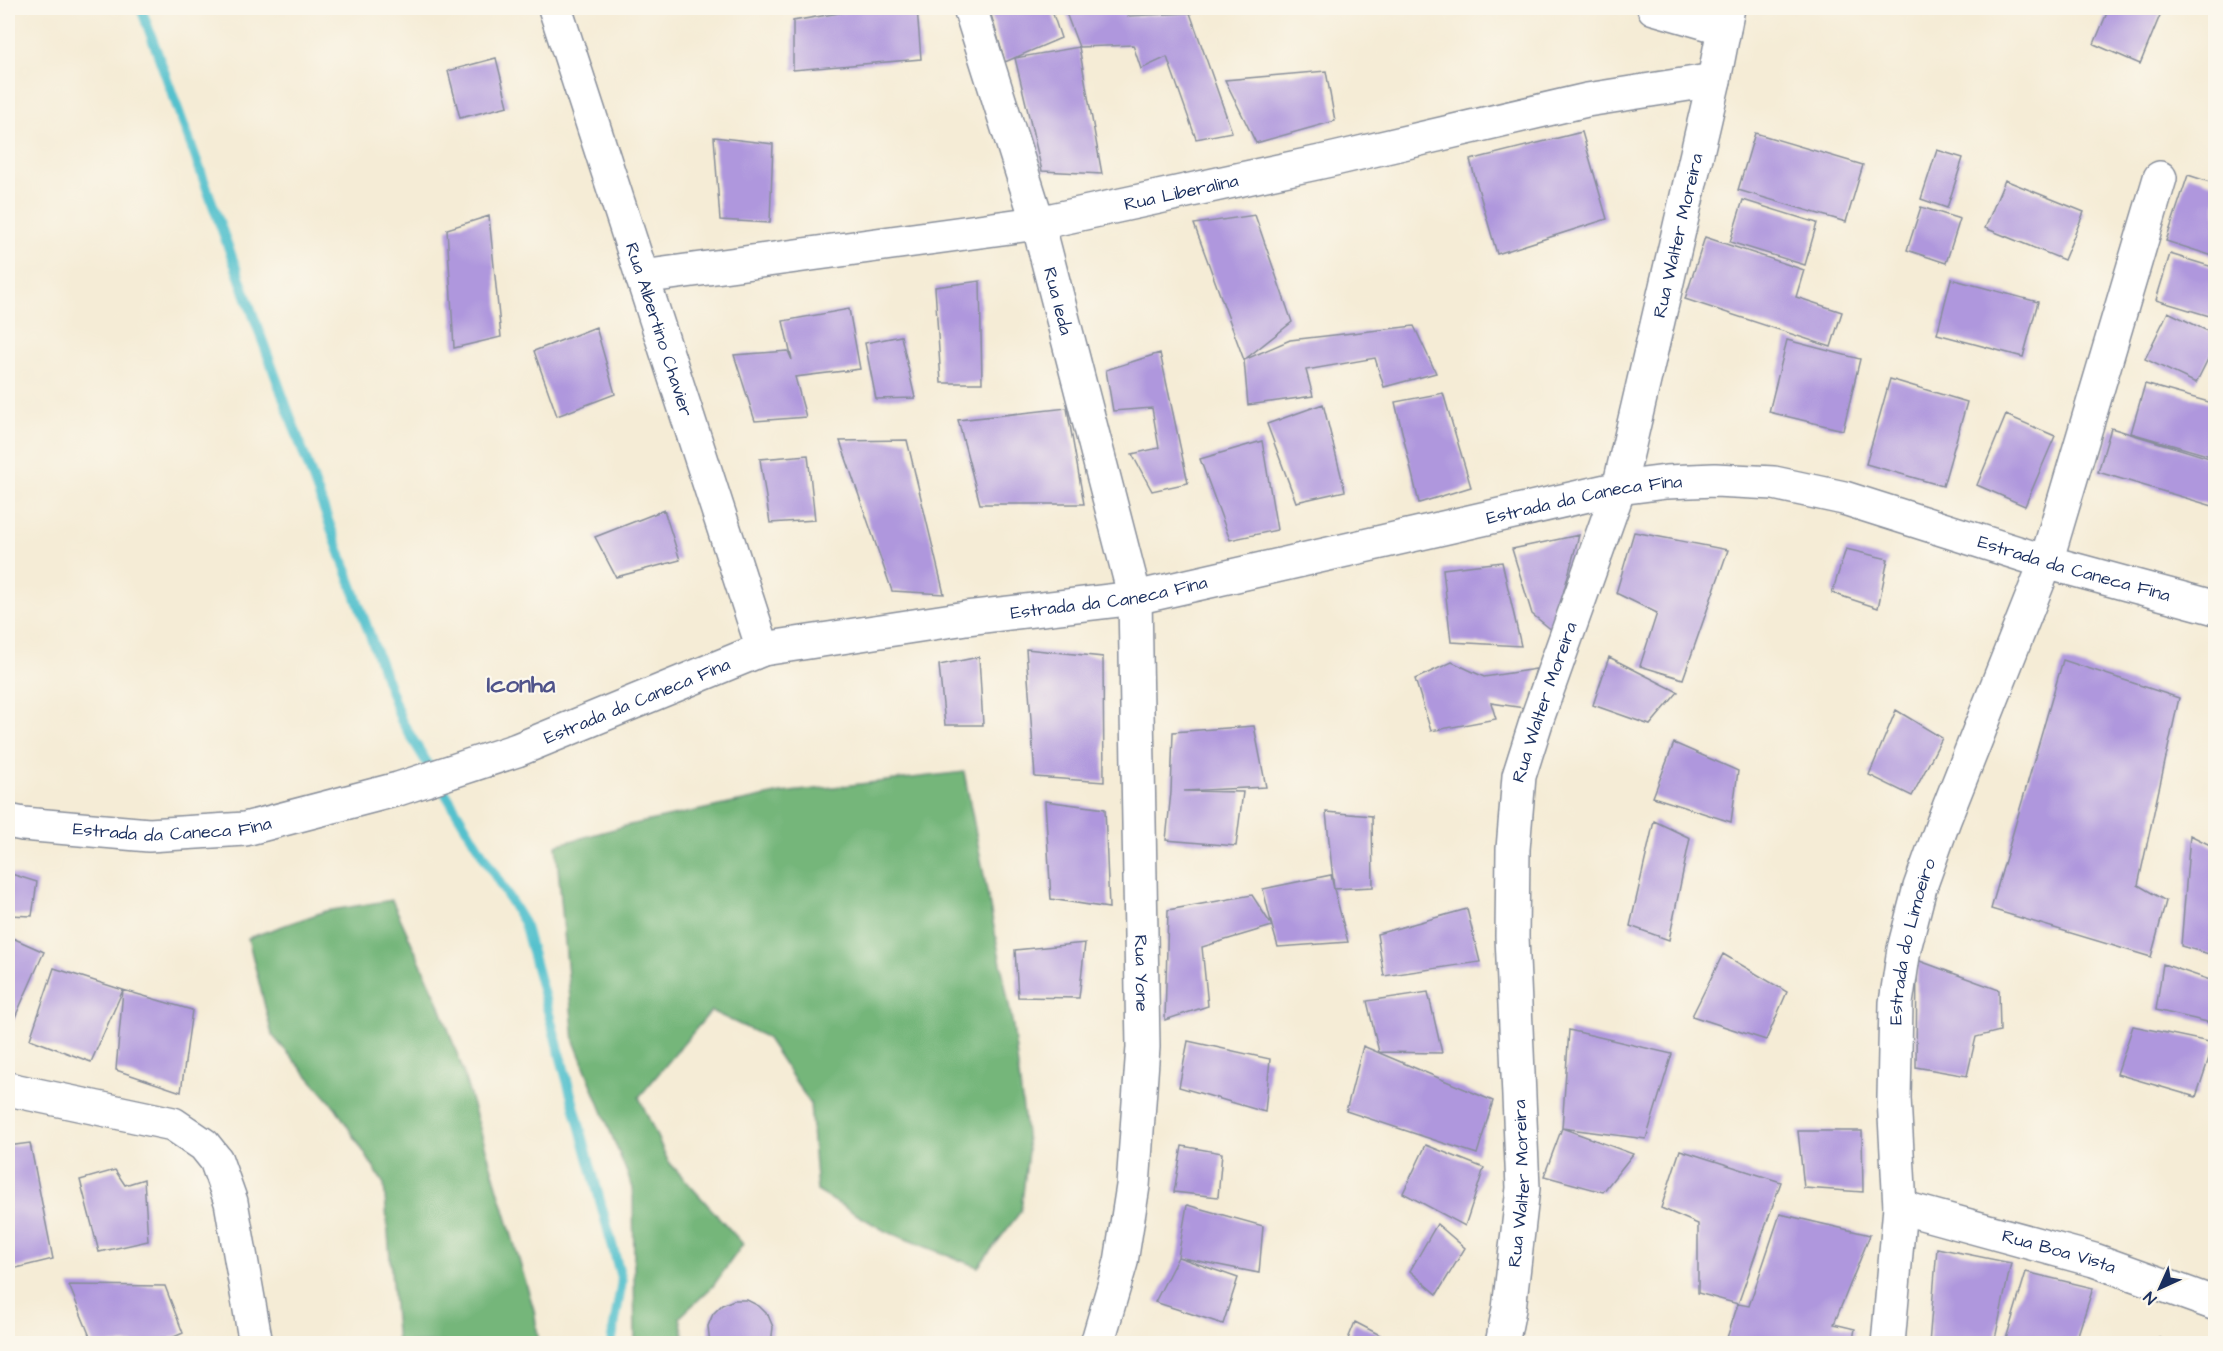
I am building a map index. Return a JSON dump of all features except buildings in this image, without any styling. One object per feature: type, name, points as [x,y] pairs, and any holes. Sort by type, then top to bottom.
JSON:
[{"type":"street","name":"Rua Albertino Chavier","points":[[555,8],[763,649]]},
{"type":"street","name":"Rua Ieda","points":[[970,8],[1038,223],[1135,598]]},
{"type":"street","points":[[1654,8],[1726,18]]},
{"type":"street","name":"Rua Walter Moreira","points":[[1502,1344],[1509,1309],[1523,1188],[1512,936],[1513,849],[1519,776],[1619,488],[1714,80],[1726,18]]},
{"type":"street","name":"Rua Liberalina","points":[[642,277],[1038,223],[1330,160],[1587,100],[1714,80]]},
{"type":"street","name":"Estrada do Limoeiro","points":[[1888,1344],[1900,1207],[1894,1098],[1896,1003],[1904,949],[1920,887],[1944,820],[2046,562],[2160,178]]},
{"type":"street","name":"Estrada da Caneca Fina","points":[[8,821],[149,835],[245,829],[399,789],[517,750],[763,649],[966,618],[1135,598],[1619,488],[1666,482],[1774,483],[1844,498],[2046,562],[2216,608]]},
{"type":"street","name":"Rua Yone","points":[[1097,1344],[1121,1262],[1134,1186],[1143,1047],[1135,598]]},
{"type":"street","points":[[8,1089],[173,1124],[204,1145],[216,1160],[231,1202],[256,1344]]},
{"type":"street","name":"Rua Boa Vista","points":[[1900,1207],[2094,1260],[2216,1304]]},
{"type":"green space","points":[[964,772],[1013,1026],[1028,1151],[1021,1211],[978,1267],[885,1231],[817,1191],[810,1103],[766,1037],[711,1011],[639,1097],[668,1161],[743,1244],[713,1286],[680,1317],[685,1343],[635,1343],[633,1188],[574,1041],[556,845],[625,826],[781,793]]},
{"type":"green space","points":[[392,900],[438,1001],[460,1062],[534,1310],[539,1343],[397,1343],[384,1184],[336,1108],[272,1035],[248,938],[326,911]]},
{"type":"waterway","points":[[141,8],[401,720],[524,923],[622,1281],[611,1344]]},
{"type":"district","name":"Iconha","points":[[521,685]]}]
